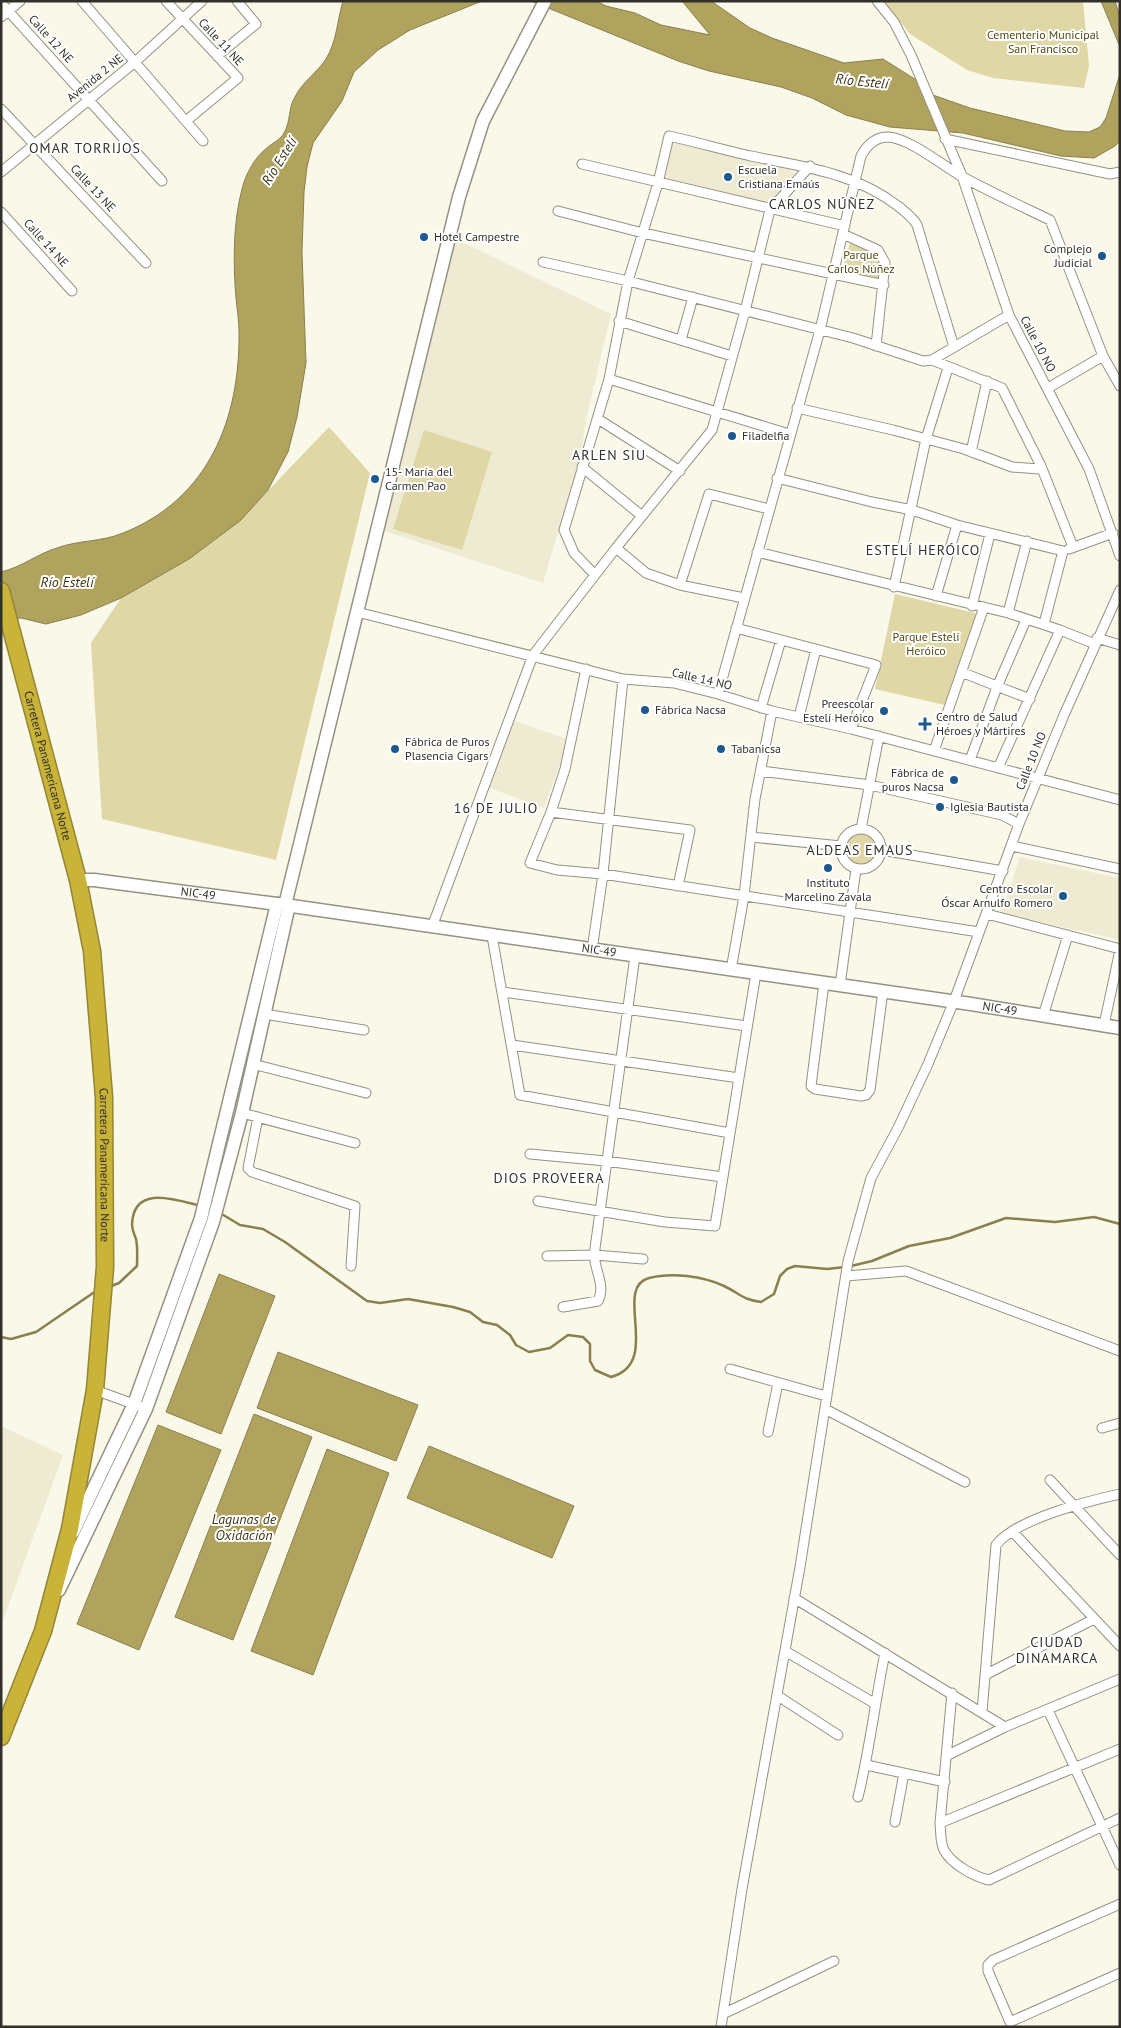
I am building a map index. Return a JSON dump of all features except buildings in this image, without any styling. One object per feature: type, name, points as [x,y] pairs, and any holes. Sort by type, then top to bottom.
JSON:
[{"type":"highway","name":"Carretera Panamericana Norte","points":[[1,591],[78,880],[92,951],[103,1088],[105,1267],[95,1390],[77,1497],[49,1610],[1,1736]]},
{"type":"street","points":[[5,14],[20,1]]},
{"type":"street","points":[[82,1],[203,140]]},
{"type":"street","name":"Calle 11 NE","points":[[166,1],[238,78],[186,121]]},
{"type":"street","name":"Avenida 2 NE","points":[[1,172],[135,62],[202,1]]},
{"type":"street","points":[[217,56],[256,24],[237,1]]},
{"type":"street","name":"Calle 10 NO","points":[[878,1],[894,22],[911,55],[962,176],[1009,315],[1089,469],[1120,556]]},
{"type":"street","name":"Calle 12 NE","points":[[1,3],[5,14],[88,100],[162,181]]},
{"type":"street","points":[[214,1199],[229,1108],[284,905],[459,197],[474,146],[492,100],[542,6]]},
{"type":"street","name":"Calle 13 NE","points":[[1,109],[146,263]]},
{"type":"street","points":[[595,574],[574,553],[564,530],[609,379],[628,281],[658,183],[669,136],[751,156],[810,166],[855,180],[888,199],[914,219],[954,347]]},
{"type":"street","points":[[718,694],[820,330],[861,156],[874,140],[886,137],[899,139],[962,176],[1050,220],[1103,356],[1120,386]]},
{"type":"street","points":[[945,139],[1110,174],[1120,172]]},
{"type":"street","points":[[582,164],[844,230],[878,250],[885,263],[876,346]]},
{"type":"street","points":[[432,928],[533,655],[595,574],[712,430],[745,311],[770,210],[810,166]]},
{"type":"street","points":[[558,211],[643,233],[884,285]]},
{"type":"street","name":"Calle 14 NE","points":[[1,212],[72,291]]},
{"type":"street","points":[[543,262],[628,281],[820,330],[923,361],[932,360],[1009,315]]},
{"type":"street","points":[[681,340],[693,297]]},
{"type":"street","points":[[619,321],[732,356]]},
{"type":"street","points":[[1048,388],[1103,356]]},
{"type":"street","points":[[932,360],[1002,388],[1042,466],[1073,547]]},
{"type":"street","points":[[894,587],[926,439],[948,368]]},
{"type":"street","points":[[609,379],[790,434]]},
{"type":"street","points":[[971,452],[987,381]]},
{"type":"street","points":[[797,408],[926,439],[971,452],[1012,467],[1039,469],[1042,466]]},
{"type":"street","points":[[598,419],[680,471]]},
{"type":"street","points":[[582,467],[642,516]]},
{"type":"street","points":[[777,478],[912,510],[990,534],[1027,541],[1063,551],[1113,533]]},
{"type":"street","points":[[680,584],[708,494],[769,509]]},
{"type":"street","points":[[936,596],[957,525]]},
{"type":"street","points":[[972,606],[990,534]]},
{"type":"street","points":[[1008,613],[1027,541]]},
{"type":"street","points":[[616,548],[646,573],[680,584],[744,598]]},
{"type":"street","points":[[1044,624],[1063,551]]},
{"type":"street","points":[[757,552],[972,606],[1008,613],[1096,641],[1120,645]]},
{"type":"street","name":"Calle 10 NO","points":[[721,2027],[742,1889],[778,1696],[848,1261],[871,1178],[902,1120],[954,1001],[1019,824],[1096,641],[1120,590]]},
{"type":"street","points":[[934,751],[984,607]]},
{"type":"street","name":"Calle 14 NO","points":[[357,612],[533,655],[623,680],[674,683],[718,694],[772,712],[879,736],[1120,800]]},
{"type":"street","points":[[970,760],[997,686],[1026,620]]},
{"type":"street","points":[[736,628],[876,665],[851,729]]},
{"type":"street","points":[[998,768],[1060,630]]},
{"type":"street","points":[[761,708],[780,640]]},
{"type":"street","points":[[799,717],[816,649]]},
{"type":"street","points":[[586,669],[564,769],[551,812],[530,863],[557,870],[603,874],[980,932]]},
{"type":"street","points":[[961,672],[1030,699]]},
{"type":"street","points":[[592,950],[603,874],[623,680]]},
{"type":"street","points":[[731,970],[744,896],[761,771],[772,712]]},
{"type":"street","points":[[862,829],[879,736]]},
{"type":"street","points":[[761,771],[870,785],[1002,814],[1019,824]]},
{"type":"street","points":[[551,812],[690,830],[678,886]]},
{"type":"street","points":[[862,829],[876,835],[882,850],[880,858],[874,866],[865,870],[850,867],[842,858],[841,846],[850,832],[862,829]]},
{"type":"street","points":[[751,836],[841,846]]},
{"type":"street","points":[[1012,846],[1120,869]]},
{"type":"street","points":[[882,850],[1003,871]]},
{"type":"street","points":[[840,985],[852,913],[856,869]]},
{"type":"street","name":"NIC-49","points":[[78,880],[94,880],[284,905],[432,928],[954,1001],[1120,1028]]},
{"type":"street","points":[[49,1610],[146,1409],[242,1113],[264,1014],[284,905]]},
{"type":"street","points":[[987,914],[1120,949],[1104,1026]]},
{"type":"street","points":[[492,936],[520,1095],[730,1133]]},
{"type":"street","points":[[1043,1016],[1068,936]]},
{"type":"street","points":[[563,1307],[598,1301],[601,1290],[595,1255],[599,1212],[635,956]]},
{"type":"street","points":[[538,1201],[665,1222],[715,1226],[756,973]]},
{"type":"street","points":[[824,983],[811,1086],[815,1089],[861,1096],[866,1095],[870,1090],[883,991]]},
{"type":"street","points":[[503,992],[747,1026]]},
{"type":"street","points":[[264,1014],[364,1030]]},
{"type":"street","points":[[512,1045],[739,1078]]},
{"type":"street","points":[[253,1064],[366,1093]]},
{"type":"street","points":[[229,1108],[258,1118],[356,1143]]},
{"type":"street","points":[[258,1118],[248,1168],[252,1172],[355,1206],[351,1266]]},
{"type":"street","points":[[530,1154],[606,1161],[723,1177]]},
{"type":"street","points":[[64,1552],[134,1404],[207,1220]]},
{"type":"street","points":[[547,1256],[595,1255],[643,1258]]},
{"type":"street","points":[[846,1274],[906,1271],[1120,1351]]},
{"type":"street","points":[[730,1369],[826,1396]]},
{"type":"street","points":[[768,1432],[778,1383]]},
{"type":"street","points":[[95,1390],[146,1409]]},
{"type":"street","points":[[824,1409],[965,1482]]},
{"type":"street","points":[[1102,1428],[1120,1423]]},
{"type":"street","points":[[1050,1480],[1120,1555]]},
{"type":"street","points":[[982,1712],[996,1545],[1001,1539],[1012,1532],[1072,1504],[1120,1494]]},
{"type":"street","points":[[1012,1532],[1120,1646]]},
{"type":"street","points":[[794,1598],[1005,1727]]},
{"type":"street","points":[[985,1675],[1094,1619]]},
{"type":"street","points":[[785,1651],[874,1703]]},
{"type":"street","points":[[858,1797],[866,1766],[874,1703],[885,1653]]},
{"type":"street","points":[[948,1755],[1005,1727],[1120,1679]]},
{"type":"street","points":[[952,1693],[948,1755],[940,1823],[941,1842],[949,1858],[975,1875],[990,1880],[1120,1818]]},
{"type":"street","points":[[778,1696],[838,1735]]},
{"type":"street","points":[[1048,1710],[1120,1865]]},
{"type":"street","points":[[940,1823],[1120,1749]]},
{"type":"street","points":[[866,1766],[945,1782]]},
{"type":"street","points":[[895,1822],[904,1773]]},
{"type":"street","points":[[1120,1904],[993,1960],[988,1965],[988,1971],[1012,2024],[1120,1974]]},
{"type":"street","points":[[723,2014],[834,1961]]},
{"type":"shaded area","name":"Escuela Cristiana Emaús","points":[[671,142],[788,168],[794,174],[767,205],[663,180]]},
{"type":"shaded area","points":[[456,239],[611,314],[586,420],[581,454],[543,583],[384,531]]},
{"type":"shaded area","points":[[513,720],[569,740],[544,808],[487,787]]},
{"type":"shaded area","name":"Centro Escolar Óscar Arnulfo Romero","points":[[1020,857],[1120,878],[1120,940],[1001,913]]},
{"type":"shaded area","points":[[1,1426],[63,1455],[1,1626]]},
{"type":"green space","name":"Cementerio Municipal San Francisco","points":[[883,1],[1083,1],[1089,66],[1084,88],[993,78],[967,70],[910,34]]},
{"type":"green space","name":"Parque Carlos Núñez","points":[[851,239],[871,250],[879,259],[881,265],[880,282],[841,274]]},
{"type":"green space","points":[[329,427],[370,473],[276,860],[102,819],[91,643],[121,598],[189,559],[240,520]]},
{"type":"green space","points":[[424,430],[492,452],[462,550],[393,529]]},
{"type":"green space","name":"Parque Estelí Heróico","points":[[895,594],[979,614],[949,706],[875,689]]},
{"type":"green space","points":[[861,833],[867,834],[872,838],[876,843],[876,855],[872,860],[867,864],[861,865],[855,864],[850,860],[846,855],[845,849],[846,843],[850,838],[855,834]]},
{"type":"water","name":"Río Estelí","points":[[343,1],[482,1],[410,30],[378,50],[354,72],[342,101],[313,143],[307,167],[304,192],[302,252],[306,363],[297,417],[288,452],[268,490],[241,520],[189,559],[121,598],[81,615],[46,624],[21,618],[1,619],[1,572],[65,545],[115,536],[153,518],[178,499],[198,477],[214,452],[225,425],[233,395],[238,364],[239,328],[234,243],[242,189],[255,160],[284,133],[288,124],[291,106],[298,92],[330,52]]},
{"type":"water","name":"Río Estelí","points":[[531,1],[596,1],[606,6],[635,13],[661,25],[710,35],[682,1],[711,1],[750,28],[772,38],[844,63],[883,59],[921,83],[930,94],[970,108],[1065,131],[1089,132],[1100,127],[1106,118],[1120,74],[1120,141],[1094,158],[1061,156],[963,133],[890,127],[846,115],[812,98],[781,87],[709,71],[678,61]]},
{"type":"water","points":[[1101,1],[1115,1],[1120,17],[1120,47]]},
{"type":"water","points":[[219,1274],[275,1296],[221,1434],[166,1412]]},
{"type":"water","points":[[278,1352],[418,1405],[396,1461],[257,1408]]},
{"type":"water","name":"Lagunas de Oxidación","points":[[254,1414],[312,1437],[233,1640],[175,1617]]},
{"type":"water","points":[[158,1425],[221,1450],[139,1650],[77,1624]]},
{"type":"water","points":[[429,1446],[574,1506],[552,1558],[407,1498]]},
{"type":"water","points":[[327,1449],[389,1473],[313,1675],[251,1651]]},
{"type":"waterway","points":[[109,1287],[119,1283],[137,1266],[137,1242],[132,1224],[135,1211],[140,1203],[148,1199],[158,1198],[201,1206]]},
{"type":"waterway","points":[[220,1213],[240,1225],[263,1229],[285,1242],[367,1301],[380,1303],[408,1299],[470,1312],[483,1322],[497,1325],[510,1335],[516,1345],[529,1352],[550,1348],[568,1335],[583,1337],[590,1344],[590,1361],[595,1370],[611,1377],[626,1369],[634,1357],[636,1342],[635,1296],[639,1285],[649,1278],[667,1275],[697,1277],[716,1283],[745,1298],[761,1302],[774,1294],[780,1276],[787,1269],[795,1266],[827,1269],[845,1267]]},
{"type":"waterway","points":[[851,1266],[872,1261],[909,1246],[950,1238],[1006,1218],[1055,1222],[1094,1217],[1120,1224]]},
{"type":"waterway","points":[[1,1337],[11,1339],[36,1332],[96,1291]]},
{"type":"place","name":"Escuela Cristiana Emaús","points":[[728,177]]},
{"type":"place","name":"Hotel Campestre","points":[[424,237]]},
{"type":"place","name":"Complejo Judicial","points":[[1102,256]]},
{"type":"place","name":"Filadelfia","points":[[732,436]]},
{"type":"place","name":"15- María del Carmen Pao","points":[[375,479]]},
{"type":"place","name":"Fábrica Nacsa","points":[[645,710]]},
{"type":"place","name":"Preescolar Estelí Heróico","points":[[884,711]]},
{"type":"place","name":"Centro de Salud Héroes y Mártires","points":[[925,724]]},
{"type":"place","name":"Fábrica de Puros Plasencia Cigars","points":[[395,749]]},
{"type":"place","name":"Tabanicsa","points":[[721,749]]},
{"type":"place","name":"Fábrica de puros Nacsa","points":[[954,780]]},
{"type":"place","name":"Iglesia Bautista","points":[[940,807]]},
{"type":"place","name":"Instituto Marcelino Zavala","points":[[828,868]]},
{"type":"place","name":"Centro Escolar Óscar Arnulfo Romero","points":[[1063,896]]},
{"type":"district","name":"OMAR TORRIJOS","points":[[85,148]]},
{"type":"district","name":"CARLOS NÚÑEZ","points":[[822,204]]},
{"type":"district","name":"ARLEN SIU","points":[[609,455]]},
{"type":"district","name":"ESTELÍ HERÓICO","points":[[923,550]]},
{"type":"district","name":"16 DE JULIO","points":[[496,808]]},
{"type":"district","name":"ALDEAS EMAUS","points":[[860,850]]},
{"type":"district","name":"DIOS PROVEERA","points":[[549,1178]]},
{"type":"district","name":"CIUDAD DINAMARCA","points":[[1057,1650]]}]
